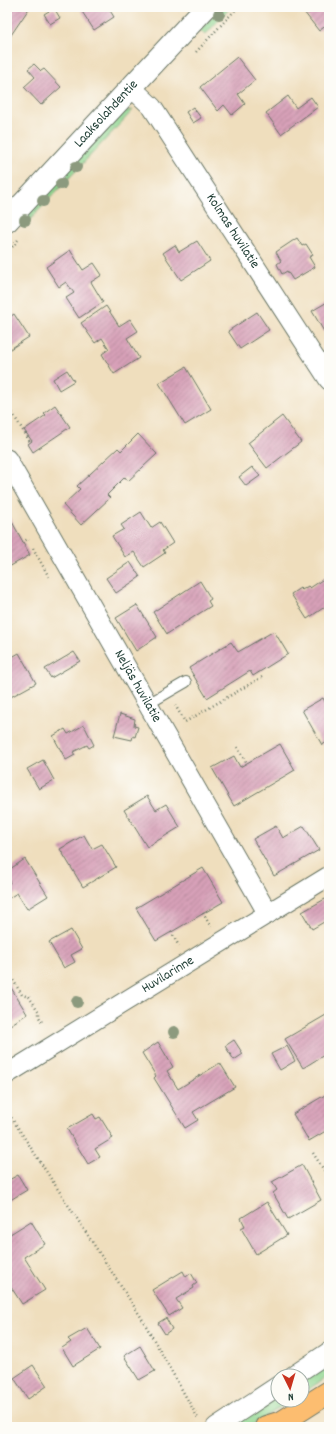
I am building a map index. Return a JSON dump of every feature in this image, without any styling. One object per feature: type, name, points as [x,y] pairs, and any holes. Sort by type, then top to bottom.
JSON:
[{"type":"main road","points":[[275,1425],[329,1392]]},
{"type":"street","name":"Laaksolahdentie","points":[[7,219],[206,7]]},
{"type":"street","name":"Kolmas huvilatie","points":[[131,87],[152,107],[329,380]]},
{"type":"street","name":"Neljäs huvilatie","points":[[7,459],[268,914]]},
{"type":"street","name":"Huvilarinne","points":[[7,1074],[329,876]]},
{"type":"street","points":[[305,1368],[329,1352]]},
{"type":"street","points":[[209,1425],[270,1391]]},
{"type":"lane","points":[[148,704],[186,682]]},
{"type":"path","points":[[8,406],[30,442]]},
{"type":"path","points":[[22,542],[28,539],[49,577]]},
{"type":"path","points":[[167,693],[185,722],[262,677]]},
{"type":"path","points":[[237,747],[247,763]]},
{"type":"path","points":[[7,970],[22,995],[30,997],[39,1012],[39,1017],[42,1024]]},
{"type":"path","points":[[7,1111],[141,1317],[209,1425]]},
{"type":"path","points":[[313,1152],[329,1178]]},
{"type":"green space","points":[[221,7],[228,7],[229,9],[205,35],[200,30]]},
{"type":"green space","points":[[133,110],[23,227],[18,223],[118,116],[125,111]]},
{"type":"green space","points":[[329,1361],[329,1376],[310,1388],[310,1373]]},
{"type":"green space","points":[[270,1398],[270,1408],[279,1408],[249,1427],[227,1427]]},
{"type":"building","points":[[7,7],[30,7],[7,41]]},
{"type":"building","points":[[79,7],[112,7],[109,9],[114,17],[94,30]]},
{"type":"building","points":[[300,7],[329,7],[329,18],[325,21],[328,24],[319,31]]},
{"type":"building","points":[[54,8],[60,18],[50,24],[44,14]]},
{"type":"building","points":[[237,57],[255,80],[238,94],[245,104],[232,115],[224,105],[218,111],[200,87]]},
{"type":"building","points":[[34,64],[41,71],[44,69],[61,87],[41,105],[24,87],[35,77],[28,69]]},
{"type":"building","points":[[288,96],[296,108],[311,97],[318,107],[281,134],[266,113]]},
{"type":"building","points":[[193,107],[201,118],[193,123],[186,112]]},
{"type":"building","points":[[297,238],[302,246],[306,244],[313,255],[309,257],[315,267],[293,280],[287,271],[282,274],[277,264],[281,261],[276,252]]},
{"type":"building","points":[[197,241],[210,261],[181,280],[163,253],[175,245],[179,252]]},
{"type":"building","points":[[70,250],[83,270],[94,263],[102,275],[91,282],[103,302],[79,318],[66,298],[74,293],[66,282],[59,287],[46,267]]},
{"type":"building","points":[[329,301],[329,340],[312,311]]},
{"type":"building","points":[[106,306],[119,326],[130,319],[138,331],[127,338],[139,358],[114,374],[102,354],[109,349],[102,338],[95,343],[81,323]]},
{"type":"building","points":[[257,312],[269,330],[240,349],[228,331]]},
{"type":"building","points":[[14,314],[29,337],[7,351],[7,319]]},
{"type":"building","points":[[186,367],[211,409],[185,425],[159,383]]},
{"type":"building","points":[[67,370],[74,381],[59,390],[53,379]]},
{"type":"building","points":[[55,405],[70,427],[33,452],[28,444],[32,441],[24,430],[46,415],[44,413]]},
{"type":"building","points":[[282,416],[301,442],[267,468],[248,443]]},
{"type":"building","points":[[138,434],[157,454],[128,481],[125,477],[107,495],[110,498],[81,525],[63,505],[80,489],[77,486],[118,448],[121,451]]},
{"type":"building","points":[[252,467],[260,476],[246,486],[239,477]]},
{"type":"building","points":[[141,512],[151,528],[160,522],[173,543],[163,550],[165,553],[144,567],[134,552],[125,557],[112,536],[124,529],[121,525]]},
{"type":"building","points":[[10,518],[30,555],[7,568],[7,520]]},
{"type":"building","points":[[130,562],[140,577],[116,593],[106,578]]},
{"type":"building","points":[[328,576],[329,604],[307,619],[291,594],[300,588],[302,590],[308,586],[310,588]]},
{"type":"building","points":[[200,581],[211,599],[208,601],[211,606],[167,634],[153,612]]},
{"type":"building","points":[[137,605],[157,637],[136,651],[116,618]]},
{"type":"building","points":[[274,631],[288,654],[253,676],[250,671],[207,698],[189,668],[231,642],[238,652]]},
{"type":"building","points":[[74,652],[80,661],[51,678],[45,669]]},
{"type":"building","points":[[19,653],[36,683],[7,699],[7,660]]},
{"type":"building","points":[[323,698],[329,709],[329,741],[322,745],[302,710]]},
{"type":"building","points":[[120,714],[135,719],[134,726],[138,727],[135,737],[133,736],[132,740],[114,736]]},
{"type":"building","points":[[84,725],[94,745],[89,748],[87,745],[73,752],[75,755],[66,760],[53,736],[65,729],[68,734]]},
{"type":"building","points":[[280,744],[295,770],[234,806],[212,768],[234,756],[240,767]]},
{"type":"building","points":[[43,760],[54,780],[39,789],[27,769]]},
{"type":"building","points":[[147,796],[156,810],[166,804],[180,827],[147,847],[124,810]]},
{"type":"building","points":[[276,826],[283,838],[304,826],[319,850],[274,876],[253,839]]},
{"type":"building","points":[[84,835],[92,849],[102,844],[116,867],[83,887],[60,849]]},
{"type":"building","points":[[25,859],[48,896],[27,909],[17,893],[9,898],[7,895],[7,885],[10,883],[7,877],[7,871]]},
{"type":"building","points":[[203,868],[223,902],[156,941],[136,908]]},
{"type":"building","points":[[325,899],[329,906],[329,919],[312,929],[302,912]]},
{"type":"building","points":[[71,930],[82,949],[71,955],[75,962],[64,968],[49,942]]},
{"type":"building","points":[[7,981],[27,1014],[7,1027]]},
{"type":"building","points":[[326,1015],[329,1020],[329,1052],[303,1068],[285,1039]]},
{"type":"building","points":[[234,1040],[243,1054],[234,1060],[225,1046]]},
{"type":"building","points":[[158,1042],[173,1067],[167,1071],[178,1089],[220,1063],[235,1087],[193,1112],[198,1120],[185,1128],[154,1078],[156,1076],[142,1053]]},
{"type":"building","points":[[287,1046],[295,1061],[280,1070],[271,1054]]},
{"type":"building","points":[[325,1095],[329,1101],[329,1129],[309,1141],[293,1114]]},
{"type":"building","points":[[93,1114],[96,1119],[100,1117],[113,1138],[95,1149],[100,1157],[88,1164],[67,1129]]},
{"type":"building","points":[[302,1165],[321,1200],[288,1219],[273,1193],[277,1190],[272,1182]]},
{"type":"building","points":[[18,1175],[27,1190],[7,1202],[7,1181]]},
{"type":"building","points":[[267,1202],[287,1235],[256,1254],[241,1228],[245,1226],[241,1218]]},
{"type":"building","points":[[31,1221],[45,1244],[24,1257],[45,1290],[22,1304],[7,1281],[7,1236]]},
{"type":"building","points":[[183,1271],[186,1277],[191,1273],[197,1283],[193,1286],[194,1288],[176,1299],[182,1308],[169,1316],[152,1290]]},
{"type":"building","points":[[166,1318],[172,1329],[165,1334],[158,1323]]},
{"type":"building","points":[[87,1328],[100,1349],[73,1366],[62,1348],[71,1342],[68,1339]]},
{"type":"building","points":[[140,1346],[155,1371],[139,1380],[124,1356]]},
{"type":"building","points":[[33,1365],[47,1386],[28,1399],[14,1378]]}]
